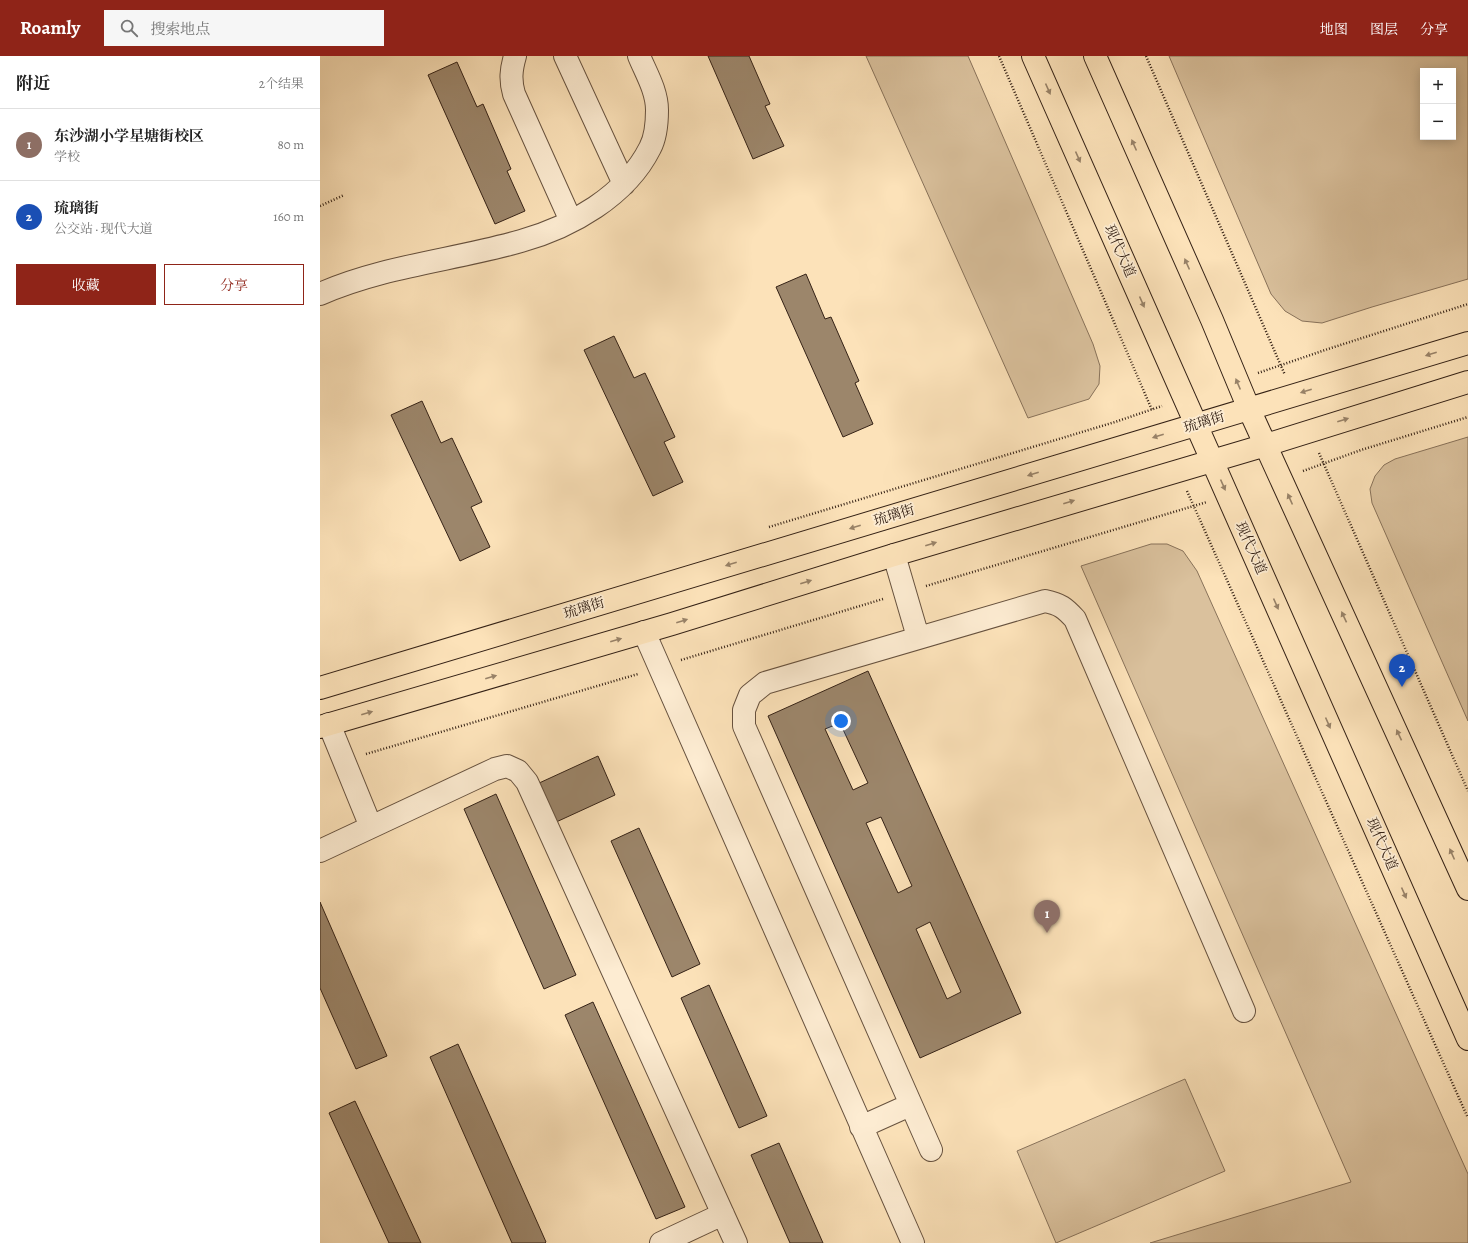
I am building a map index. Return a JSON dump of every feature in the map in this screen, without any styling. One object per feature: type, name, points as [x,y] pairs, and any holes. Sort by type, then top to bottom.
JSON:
[{"type":"main road","name":"现代大道","points":[[1033,56],[1468,1039]]},
{"type":"main road","points":[[1095,56],[1249,409],[1468,889]]},
{"type":"main road","name":"琉璃街","points":[[320,688],[1468,343]]},
{"type":"main road","points":[[325,726],[644,632],[1178,470],[1266,445],[1468,382]]},
{"type":"street","points":[[515,56],[511,70],[510,83],[571,221]]},
{"type":"street","points":[[564,56],[624,184]]},
{"type":"street","points":[[320,294],[338,286],[395,270],[522,241],[571,221],[600,204],[624,184],[639,167],[651,147],[656,130],[657,109],[653,87],[639,56]]},
{"type":"street","points":[[894,555],[918,638]]},
{"type":"street","points":[[931,1150],[744,726],[744,710],[750,695],[765,683],[1045,601],[1057,604],[1067,610],[1075,619],[1244,1011]]},
{"type":"street","points":[[644,632],[913,1243]]},
{"type":"street","points":[[325,726],[371,827]]},
{"type":"street","points":[[320,851],[495,769],[507,766],[518,771],[527,782],[736,1243]]},
{"type":"street","points":[[861,1127],[910,1105]]},
{"type":"street","points":[[661,1243],[723,1214]]},
{"type":"path","points":[[999,56],[1163,435]]},
{"type":"path","points":[[320,206],[344,195]]},
{"type":"path","points":[[1237,380],[1468,304]]},
{"type":"path","points":[[766,528],[1115,422],[1185,398]]},
{"type":"path","points":[[1178,470],[1468,1118]]},
{"type":"shaded area","points":[[866,56],[968,56],[1093,344],[1100,366],[1099,384],[1089,399],[1028,418]]},
{"type":"shaded area","points":[[1169,56],[1468,56],[1468,279],[1322,323],[1302,321],[1285,311],[1271,294]]},
{"type":"shaded area","points":[[1468,437],[1468,721],[1372,503],[1370,489],[1375,476],[1384,465],[1395,459]]},
{"type":"shaded area","points":[[1151,544],[1167,544],[1183,551],[1197,571],[1468,1174],[1468,1243],[1150,1243],[1351,1182],[1081,566]]},
{"type":"shaded area","points":[[1185,1079],[1225,1171],[1056,1243],[1017,1151]]},
{"type":"building","points":[[708,56],[749,56],[770,104],[765,106],[784,146],[753,159]]},
{"type":"building","points":[[457,62],[477,107],[483,104],[511,169],[507,171],[525,211],[495,224],[428,75]]},
{"type":"building","points":[[806,274],[825,319],[831,317],[859,381],[855,383],[873,424],[843,437],[776,287]]},
{"type":"building","points":[[614,336],[634,378],[645,373],[675,437],[664,442],[683,482],[653,496],[584,350]]},
{"type":"building","points":[[422,401],[441,443],[452,438],[482,502],[471,507],[490,547],[460,561],[391,415]]},
{"type":"building","points":[[868,671],[1021,1013],[920,1058],[768,716]],"holes":[[[840,723],[868,783],[853,790],[825,729]],[[881,817],[912,886],[898,893],[866,823]],[[930,922],[961,992],[947,999],[916,929]]]},
{"type":"building","points":[[598,756],[615,795],[554,823],[537,784]]},
{"type":"building","points":[[496,794],[576,975],[544,989],[464,809]]},
{"type":"building","points":[[639,828],[700,964],[672,977],[611,841]]},
{"type":"building","points":[[320,902],[387,1056],[356,1069],[320,988]]},
{"type":"building","points":[[709,985],[767,1116],[739,1128],[681,998]]},
{"type":"building","points":[[593,1002],[685,1207],[656,1219],[565,1015]]},
{"type":"building","points":[[458,1044],[546,1242],[545,1243],[512,1243],[430,1057]]},
{"type":"building","points":[[355,1101],[421,1243],[389,1243],[329,1113]]},
{"type":"building","points":[[779,1143],[823,1243],[790,1243],[751,1155]]},
{"type":"place","name":"琉璃街","points":[[1402,687]]},
{"type":"place","name":"东沙湖小学星塘街校区","points":[[1047,933]]}]
